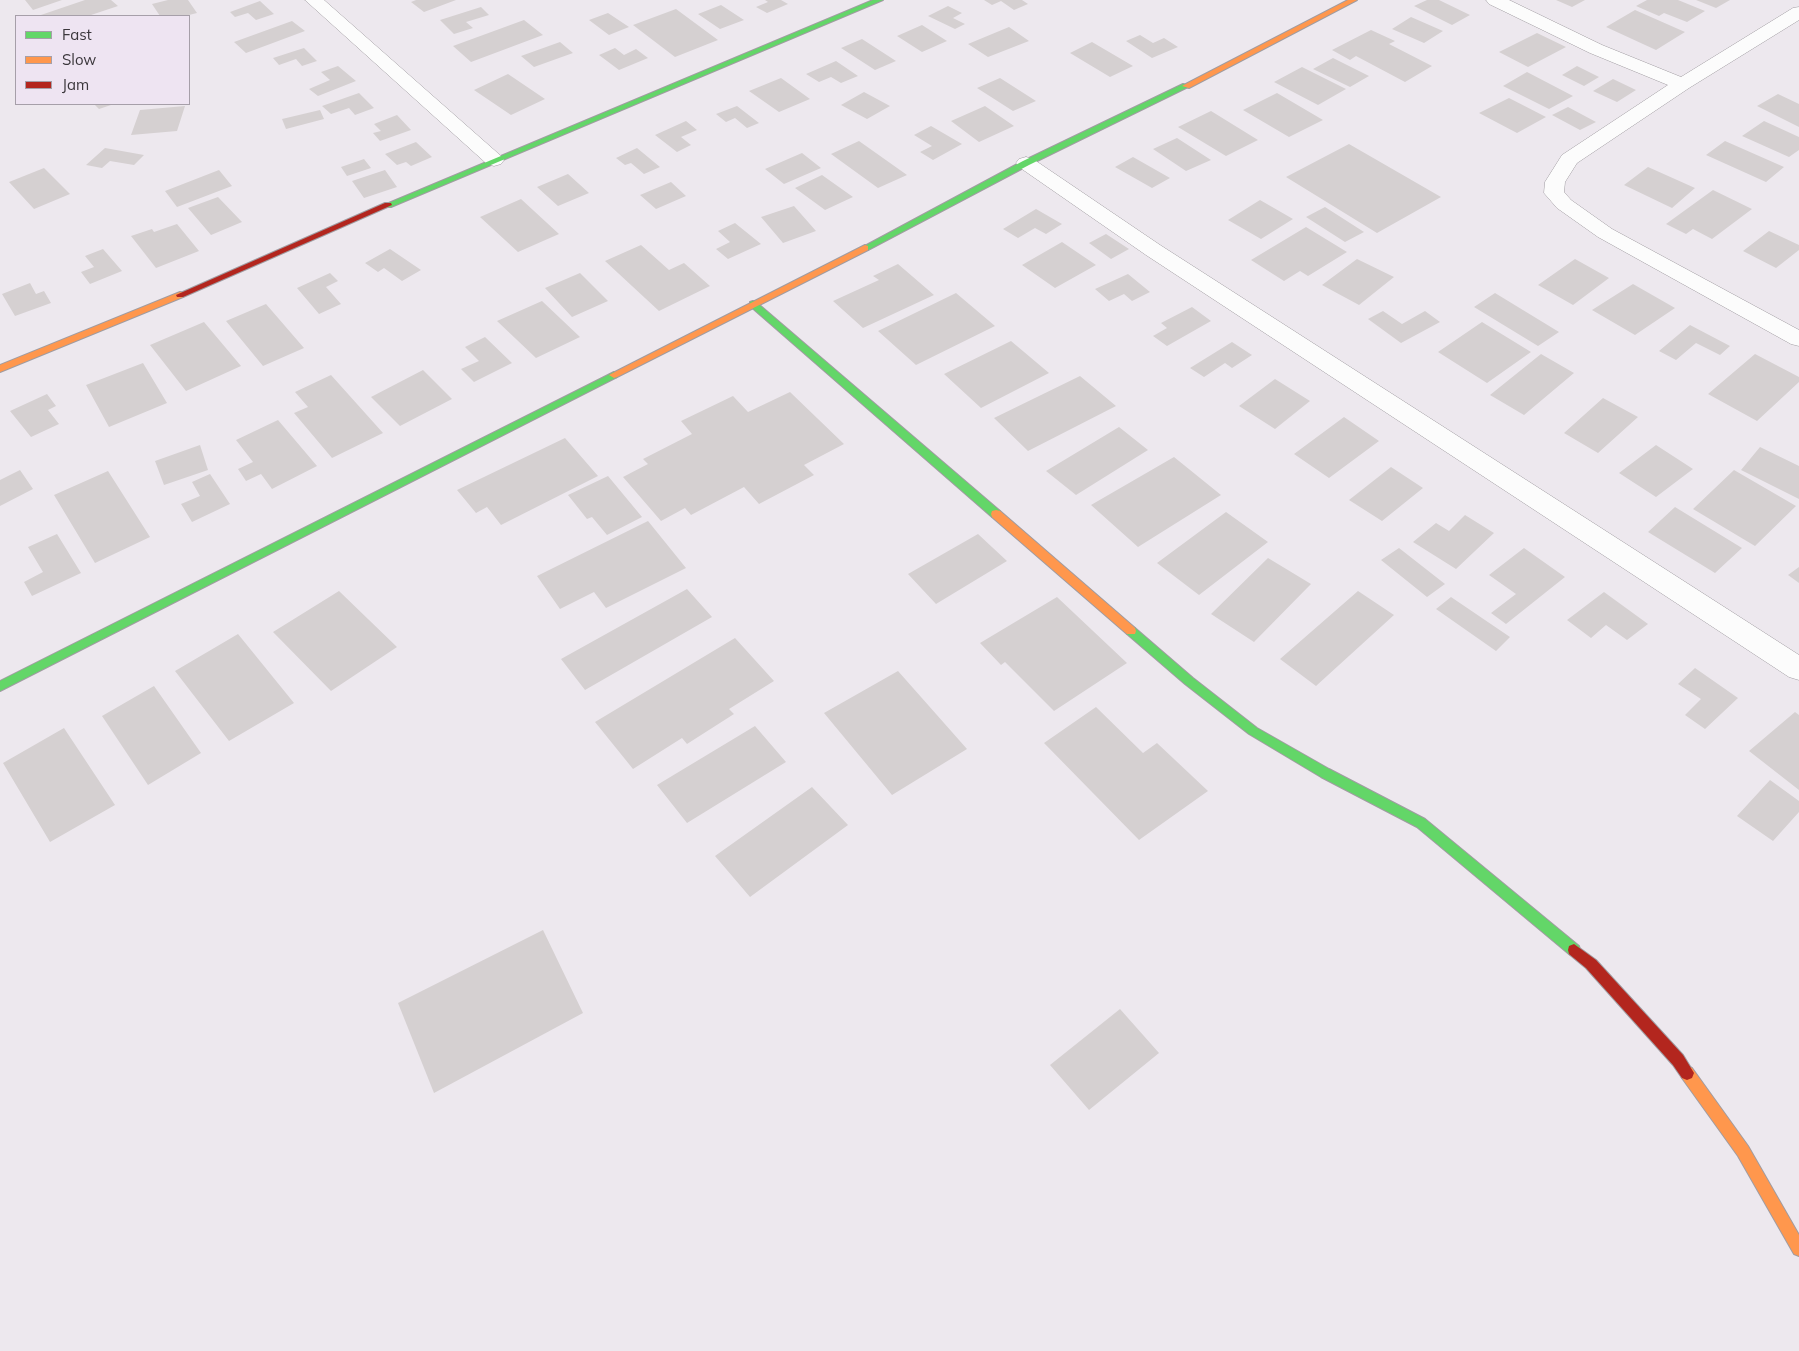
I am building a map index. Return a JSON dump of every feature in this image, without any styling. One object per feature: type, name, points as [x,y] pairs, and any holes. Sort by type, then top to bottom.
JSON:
[{"type":"street","points":[[314,0],[494,160]]},
{"type":"street","points":[[0,369],[879,0]]},
{"type":"street","points":[[0,686],[918,221],[1026,163],[1191,84],[1353,0]]},
{"type":"street","points":[[1495,0],[1596,49],[1682,84]]},
{"type":"street","points":[[1799,12],[1682,84],[1569,159],[1555,182],[1554,193],[1564,204],[1605,233],[1799,339]]},
{"type":"street","points":[[1026,163],[1153,250],[1799,669]]},
{"type":"street","points":[[753,304],[1190,682],[1253,731],[1325,773],[1421,822],[1591,964],[1678,1060],[1743,1151],[1799,1249]]},
{"type":"building","points":[[25,0],[62,0],[33,10]]},
{"type":"building","points":[[85,0],[111,0],[118,6],[91,15],[41,15]]},
{"type":"building","points":[[168,0],[188,0],[197,13],[189,15],[159,15],[152,4]]},
{"type":"building","points":[[416,0],[456,0],[424,12],[411,2]]},
{"type":"building","points":[[765,0],[781,0],[788,4],[767,13],[756,7],[768,2]]},
{"type":"building","points":[[984,0],[1022,0],[1028,4],[1014,10],[1001,1],[992,5]]},
{"type":"building","points":[[1427,0],[1439,0],[1470,15],[1452,25],[1414,6]]},
{"type":"building","points":[[1556,0],[1585,0],[1572,7]]},
{"type":"building","points":[[1647,0],[1678,0],[1705,11],[1687,22],[1664,13],[1659,16],[1636,6]]},
{"type":"building","points":[[1696,0],[1730,0],[1716,8]]},
{"type":"building","points":[[260,1],[274,14],[256,20],[248,13],[235,17],[230,12]]},
{"type":"building","points":[[721,5],[744,20],[720,29],[698,14]]},
{"type":"building","points":[[948,6],[962,13],[953,18],[965,24],[955,29],[928,16]]},
{"type":"building","points":[[481,7],[489,15],[466,22],[473,28],[454,34],[440,20]]},
{"type":"building","points":[[676,9],[718,40],[675,57],[633,25]]},
{"type":"building","points":[[1635,10],[1685,32],[1656,50],[1606,27]]},
{"type":"building","points":[[608,13],[629,27],[609,35],[589,20]]},
{"type":"building","points":[[1411,17],[1443,31],[1424,43],[1392,29]]},
{"type":"building","points":[[524,20],[543,35],[471,62],[453,46]]},
{"type":"building","points":[[292,21],[305,31],[246,53],[234,42]]},
{"type":"building","points":[[922,25],[947,41],[922,52],[897,36]]},
{"type":"building","points":[[1009,27],[1029,41],[988,57],[968,44]]},
{"type":"building","points":[[1371,30],[1395,41],[1389,44],[1432,66],[1405,82],[1356,56],[1350,60],[1332,50]]},
{"type":"building","points":[[1537,33],[1566,47],[1528,67],[1499,52]]},
{"type":"building","points":[[1140,35],[1153,43],[1164,38],[1178,47],[1152,58],[1126,41]]},
{"type":"building","points":[[862,39],[896,61],[875,70],[841,48]]},
{"type":"building","points":[[560,42],[573,53],[534,67],[521,56]]},
{"type":"building","points":[[1092,42],[1133,66],[1110,77],[1070,53]]},
{"type":"building","points":[[304,48],[317,61],[302,66],[296,59],[279,65],[273,58]]},
{"type":"building","points":[[615,48],[624,55],[636,49],[648,58],[619,70],[599,55]]},
{"type":"building","points":[[1333,58],[1369,76],[1350,87],[1313,69]]},
{"type":"building","points":[[836,61],[858,76],[841,83],[831,77],[819,82],[806,74]]},
{"type":"building","points":[[338,66],[356,81],[318,96],[309,89],[330,80],[321,72]]},
{"type":"building","points":[[1577,66],[1599,77],[1584,86],[1562,75]]},
{"type":"building","points":[[1302,67],[1346,89],[1318,105],[1274,82]]},
{"type":"building","points":[[1527,72],[1573,96],[1549,109],[1503,86]]},
{"type":"building","points":[[508,74],[545,99],[511,115],[474,90]]},
{"type":"building","points":[[781,78],[810,99],[779,112],[749,91]]},
{"type":"building","points":[[1000,78],[1036,101],[1013,111],[977,88]]},
{"type":"building","points":[[1613,79],[1636,90],[1617,102],[1593,91]]},
{"type":"building","points":[[864,92],[890,106],[867,119],[841,105]]},
{"type":"building","points":[[359,93],[374,108],[355,115],[349,108],[331,114],[322,106]]},
{"type":"building","points":[[1277,93],[1323,120],[1289,137],[1243,110]]},
{"type":"building","points":[[1778,94],[1799,104],[1799,127],[1757,106]]},
{"type":"building","points":[[1509,98],[1546,117],[1517,133],[1479,113]]},
{"type":"building","points":[[95,105],[111,105],[99,109]]},
{"type":"building","points":[[185,106],[177,131],[131,135],[140,110]]},
{"type":"building","points":[[737,106],[759,123],[747,128],[735,118],[726,122],[716,114]]},
{"type":"building","points":[[985,106],[1014,126],[979,142],[951,121]]},
{"type":"building","points":[[1568,107],[1596,122],[1580,130],[1552,115]]},
{"type":"building","points":[[320,110],[324,119],[286,129],[282,119]]},
{"type":"building","points":[[1211,111],[1258,140],[1226,156],[1178,127]]},
{"type":"building","points":[[397,115],[411,130],[380,141],[373,133],[381,131],[374,124]]},
{"type":"building","points":[[686,121],[697,130],[681,137],[691,145],[677,152],[655,135]]},
{"type":"building","points":[[1764,121],[1799,137],[1799,150],[1789,157],[1742,136]]},
{"type":"building","points":[[931,126],[962,144],[933,160],[920,152],[932,146],[914,135]]},
{"type":"building","points":[[1177,138],[1211,160],[1186,171],[1153,149]]},
{"type":"building","points":[[859,141],[907,175],[878,188],[831,154]]},
{"type":"building","points":[[1725,141],[1784,167],[1766,182],[1706,155]]},
{"type":"building","points":[[416,142],[432,157],[411,166],[406,162],[397,165],[385,154]]},
{"type":"building","points":[[1349,144],[1441,197],[1377,233],[1286,177]]},
{"type":"building","points":[[105,148],[144,155],[134,165],[110,161],[102,168],[86,165]]},
{"type":"building","points":[[637,148],[660,167],[644,174],[631,163],[625,165],[616,158]]},
{"type":"building","points":[[802,153],[821,168],[784,184],[765,169]]},
{"type":"building","points":[[1133,157],[1170,178],[1152,188],[1115,167]]},
{"type":"building","points":[[364,159],[371,168],[347,176],[341,167]]},
{"type":"building","points":[[1648,167],[1695,188],[1672,208],[1624,185]]},
{"type":"building","points":[[44,168],[70,194],[34,209],[9,182]]},
{"type":"building","points":[[219,170],[232,186],[177,207],[165,191]]},
{"type":"building","points":[[385,170],[397,187],[364,198],[352,181]]},
{"type":"building","points":[[568,174],[589,193],[558,206],[537,187]]},
{"type":"building","points":[[822,175],[853,197],[825,210],[795,188]]},
{"type":"building","points":[[671,182],[686,196],[656,209],[640,195]]},
{"type":"building","points":[[1713,190],[1752,209],[1712,239],[1693,229],[1686,234],[1666,224]]},
{"type":"building","points":[[218,197],[242,222],[211,235],[188,208]]},
{"type":"building","points":[[521,199],[559,234],[518,252],[480,217]]},
{"type":"building","points":[[1260,200],[1293,219],[1261,239],[1228,220]]},
{"type":"building","points":[[794,206],[816,231],[783,243],[761,217]]},
{"type":"building","points":[[1325,207],[1364,232],[1345,242],[1306,217]]},
{"type":"building","points":[[1036,209],[1062,224],[1046,234],[1035,228],[1018,238],[1003,229]]},
{"type":"building","points":[[735,223],[761,244],[728,259],[716,249],[730,242],[718,231]]},
{"type":"building","points":[[177,224],[199,251],[156,268],[131,236],[152,229],[154,232]]},
{"type":"building","points":[[1306,227],[1347,252],[1308,276],[1300,271],[1284,281],[1251,260]]},
{"type":"building","points":[[1769,231],[1799,245],[1799,250],[1776,268],[1743,251]]},
{"type":"building","points":[[1106,234],[1129,249],[1111,259],[1089,243]]},
{"type":"building","points":[[1062,242],[1096,265],[1055,288],[1022,265]]},
{"type":"building","points":[[641,245],[669,270],[684,263],[710,286],[659,311],[605,261]]},
{"type":"building","points":[[103,249],[122,271],[90,284],[81,272],[94,267],[85,256]]},
{"type":"building","points":[[390,249],[421,270],[402,281],[384,268],[378,272],[365,263]]},
{"type":"building","points":[[1357,259],[1394,277],[1359,305],[1322,285]]},
{"type":"building","points":[[1575,259],[1609,278],[1573,305],[1538,285]]},
{"type":"building","points":[[898,264],[934,295],[863,328],[833,301],[879,280],[873,276]]},
{"type":"building","points":[[330,273],[338,281],[326,287],[341,304],[319,314],[297,288]]},
{"type":"building","points":[[580,273],[608,301],[572,317],[545,288]]},
{"type":"building","points":[[1128,274],[1150,292],[1132,301],[1124,294],[1109,301],[1095,289]]},
{"type":"building","points":[[30,283],[36,294],[44,291],[51,303],[15,316],[2,294]]},
{"type":"building","points":[[1633,284],[1675,308],[1635,335],[1592,310]]},
{"type":"building","points":[[956,293],[995,326],[916,365],[878,331]]},
{"type":"building","points":[[1495,293],[1559,332],[1538,346],[1474,307]]},
{"type":"building","points":[[542,301],[580,337],[536,358],[497,321]]},
{"type":"building","points":[[266,304],[304,348],[263,366],[226,321]]},
{"type":"building","points":[[1192,307],[1211,321],[1167,346],[1153,336],[1167,328],[1161,323]]},
{"type":"building","points":[[1383,311],[1402,324],[1425,311],[1440,322],[1401,343],[1368,319]]},
{"type":"building","points":[[204,322],[241,366],[186,391],[150,345]]},
{"type":"building","points":[[1482,322],[1531,352],[1487,383],[1438,352]]},
{"type":"building","points":[[1690,325],[1730,346],[1720,355],[1696,343],[1676,360],[1659,351]]},
{"type":"building","points":[[485,337],[512,363],[474,382],[461,369],[479,361],[465,347]]},
{"type":"building","points":[[1011,341],[1049,373],[981,408],[944,374]]},
{"type":"building","points":[[1232,342],[1252,355],[1232,368],[1225,363],[1204,377],[1190,368]]},
{"type":"building","points":[[1541,354],[1574,373],[1524,415],[1490,395]]},
{"type":"building","points":[[1755,354],[1799,377],[1799,382],[1757,421],[1708,394]]},
{"type":"building","points":[[143,363],[167,403],[109,427],[86,385]]},
{"type":"building","points":[[423,370],[452,399],[400,426],[371,397]]},
{"type":"building","points":[[331,375],[383,433],[332,458],[294,413],[308,407],[295,392]]},
{"type":"building","points":[[1080,376],[1116,406],[1028,451],[994,418]]},
{"type":"building","points":[[1275,379],[1310,401],[1275,429],[1239,406]]},
{"type":"building","points":[[790,392],[844,444],[804,465],[814,475],[759,504],[744,487],[691,515],[685,508],[661,521],[623,477],[648,464],[643,459],[692,434],[681,421],[733,396],[748,412]]},
{"type":"building","points":[[47,394],[56,406],[48,410],[59,424],[31,437],[10,411]]},
{"type":"building","points":[[1603,398],[1638,417],[1598,453],[1564,433]]},
{"type":"building","points":[[1344,417],[1379,441],[1329,478],[1294,454]]},
{"type":"building","points":[[278,420],[317,466],[272,489],[261,474],[246,481],[238,469],[253,462],[236,440]]},
{"type":"building","points":[[1119,427],[1148,450],[1076,495],[1046,471]]},
{"type":"building","points":[[565,438],[598,476],[501,525],[487,507],[476,513],[457,490]]},
{"type":"building","points":[[200,445],[208,470],[164,485],[155,461]]},
{"type":"building","points":[[1656,445],[1693,469],[1656,497],[1619,473]]},
{"type":"building","points":[[1760,447],[1799,466],[1799,499],[1741,470]]},
{"type":"building","points":[[1174,457],[1221,495],[1138,547],[1091,505]]},
{"type":"building","points":[[1391,467],[1423,488],[1382,521],[1349,500]]},
{"type":"building","points":[[20,470],[33,489],[0,506],[0,480]]},
{"type":"building","points":[[1734,470],[1796,506],[1755,546],[1693,509]]},
{"type":"building","points":[[108,471],[150,537],[95,563],[54,495]]},
{"type":"building","points":[[210,474],[230,504],[192,522],[181,504],[200,496],[192,482]]},
{"type":"building","points":[[608,476],[642,517],[607,535],[592,517],[587,519],[568,495]]},
{"type":"building","points":[[1675,507],[1742,548],[1715,573],[1648,532]]},
{"type":"building","points":[[1226,512],[1268,542],[1199,595],[1157,563]]},
{"type":"building","points":[[1465,515],[1494,533],[1456,569],[1413,542],[1436,523],[1449,531]]},
{"type":"building","points":[[648,521],[686,568],[606,608],[594,592],[560,609],[537,576]]},
{"type":"building","points":[[57,534],[81,573],[32,596],[24,582],[43,572],[28,547]]},
{"type":"building","points":[[978,534],[1007,561],[936,604],[908,574]]},
{"type":"building","points":[[1399,548],[1445,584],[1427,597],[1381,560]]},
{"type":"building","points":[[1524,548],[1565,577],[1506,624],[1491,613],[1516,594],[1489,575]]},
{"type":"building","points":[[1268,558],[1311,584],[1254,642],[1211,614]]},
{"type":"building","points":[[1799,567],[1799,583],[1788,575]]},
{"type":"building","points":[[687,589],[712,617],[585,690],[561,659]]},
{"type":"building","points":[[339,591],[397,647],[331,691],[273,632]]},
{"type":"building","points":[[1358,591],[1394,615],[1316,686],[1280,659]]},
{"type":"building","points":[[1604,592],[1648,624],[1627,640],[1606,625],[1591,638],[1567,620]]},
{"type":"building","points":[[1057,597],[1127,663],[1054,711],[1005,662],[1001,665],[980,643]]},
{"type":"building","points":[[1451,597],[1510,637],[1496,651],[1436,609]]},
{"type":"building","points":[[238,634],[294,703],[229,741],[175,671]]},
{"type":"building","points":[[735,638],[774,681],[729,709],[734,714],[687,744],[682,738],[633,769],[595,722]]},
{"type":"building","points":[[1695,668],[1738,698],[1705,729],[1685,715],[1701,699],[1678,684]]},
{"type":"building","points":[[898,671],[967,749],[892,795],[824,713]]},
{"type":"building","points":[[154,686],[201,753],[148,785],[102,716]]},
{"type":"building","points":[[1096,707],[1143,753],[1157,743],[1208,791],[1139,840],[1044,743]]},
{"type":"building","points":[[1795,712],[1799,715],[1799,790],[1749,751]]},
{"type":"building","points":[[755,726],[786,762],[687,823],[657,785]]},
{"type":"building","points":[[64,728],[115,805],[50,842],[3,763]]},
{"type":"building","points":[[1770,780],[1799,801],[1799,812],[1773,841],[1737,816]]},
{"type":"building","points":[[812,787],[848,825],[750,897],[715,856]]},
{"type":"building","points":[[543,930],[583,1013],[434,1093],[398,1003]]},
{"type":"building","points":[[1120,1009],[1159,1053],[1089,1110],[1050,1065]]},
{"type":"traffic: fast","points":[[388,205],[879,0]]},
{"type":"traffic: fast","points":[[865,248],[1026,163],[1186,86]]},
{"type":"traffic: fast","points":[[753,304],[996,514]]},
{"type":"traffic: fast","points":[[0,686],[614,375]]},
{"type":"traffic: fast","points":[[1131,631],[1189,681],[1253,731],[1325,773],[1421,823],[1574,950]]},
{"type":"traffic: slow","points":[[1186,86],[1353,0]]},
{"type":"traffic: slow","points":[[614,375],[865,248]]},
{"type":"traffic: slow","points":[[0,369],[180,295]]},
{"type":"traffic: slow","points":[[996,514],[1131,631]]},
{"type":"traffic: slow","points":[[1687,1073],[1743,1151],[1799,1249]]},
{"type":"traffic: jam","points":[[180,295],[388,205]]},
{"type":"traffic: jam","points":[[1574,950],[1591,964],[1678,1060],[1687,1073]]}]
